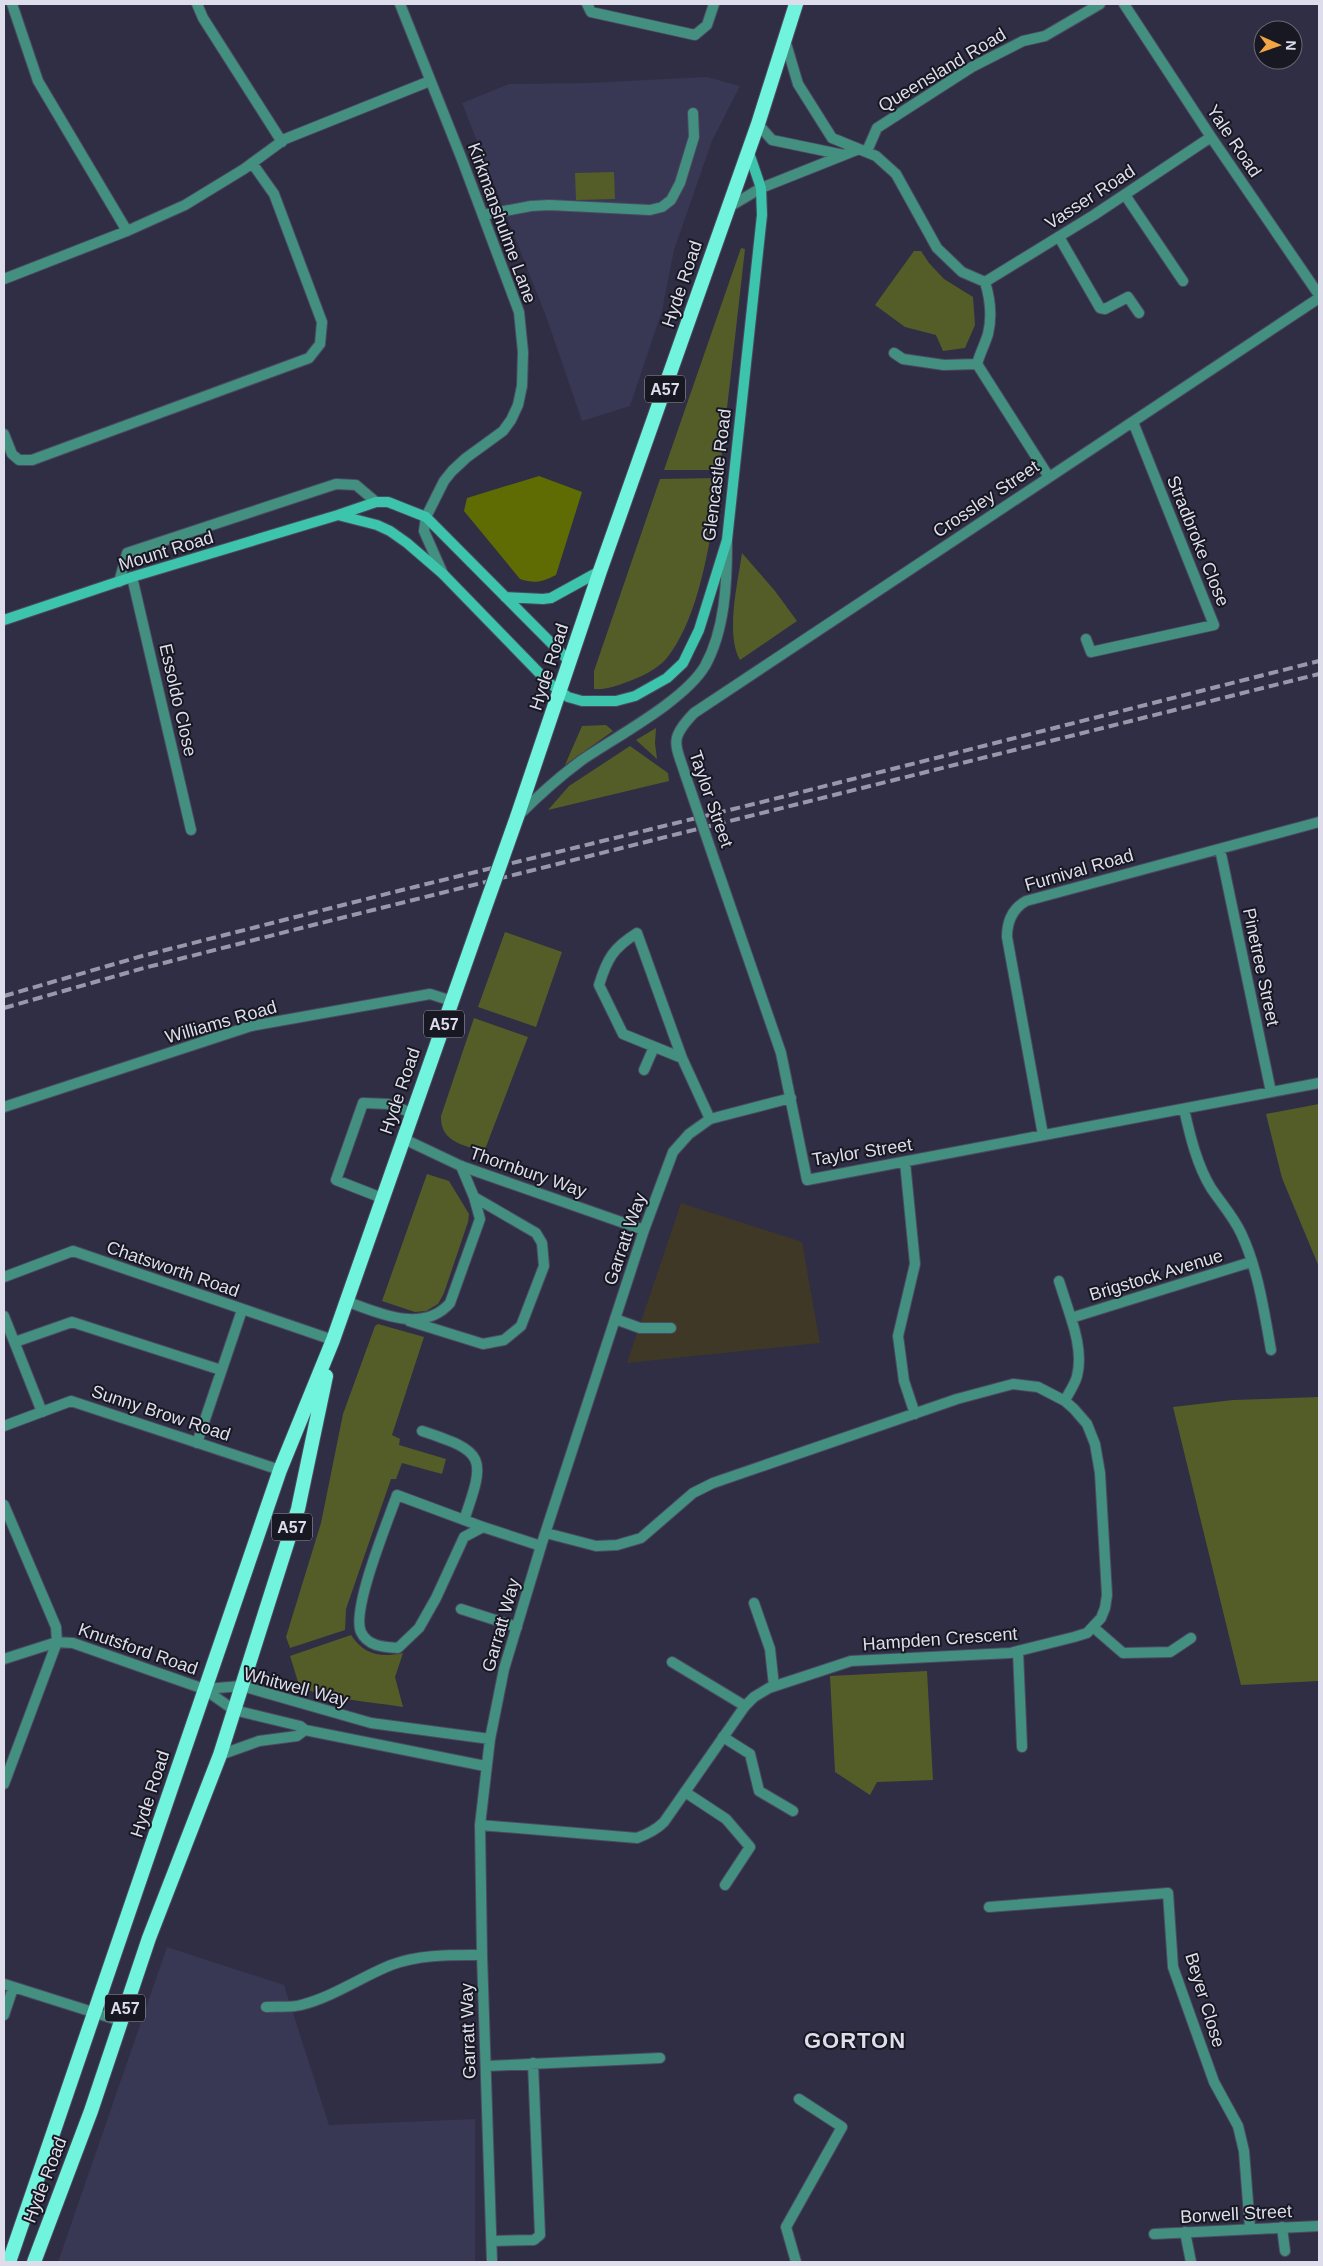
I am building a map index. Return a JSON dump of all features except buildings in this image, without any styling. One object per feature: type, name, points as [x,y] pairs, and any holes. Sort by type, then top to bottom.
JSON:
[{"type":"highway","name":"Hyde Road","points":[[9,2262],[96,2013],[204,1689],[280,1470],[333,1340],[404,1139],[517,817],[600,571],[758,124],[796,4]]},
{"type":"highway","name":"Hyde Road","points":[[34,2262],[91,2111],[149,1938],[220,1756],[298,1509],[333,1340]]},
{"type":"main road","name":"Glencastle Road","points":[[560,692],[582,701],[616,701],[635,696],[667,678],[683,663],[699,630],[727,540],[762,215],[761,188],[748,150]]},
{"type":"main road","name":"Mount Road","points":[[4,620],[132,577],[376,502],[395,504],[426,517],[570,662]]},
{"type":"main road","points":[[338,515],[390,531],[442,574],[524,659],[560,692]]},
{"type":"main road","points":[[505,597],[551,598],[600,571]]},
{"type":"street","points":[[12,4],[38,81],[127,231]]},
{"type":"street","points":[[197,4],[203,18],[282,142]]},
{"type":"street","name":"Kirkmanshulme Lane","points":[[400,4],[519,312],[523,352],[522,386],[518,405],[511,420],[503,431],[466,458],[452,471],[444,482],[426,517]]},
{"type":"street","points":[[587,4],[591,12],[695,36],[707,25],[714,4]]},
{"type":"street","name":"Queensland Road","points":[[863,150],[877,128],[972,67],[1023,41],[1045,36],[1100,4]]},
{"type":"street","name":"Yale Road","points":[[1124,4],[1319,297]]},
{"type":"street","points":[[785,39],[798,84],[832,138],[876,156],[896,174],[937,248],[947,260],[962,272],[985,282],[988,293],[990,321],[988,334],[977,364]]},
{"type":"street","points":[[4,279],[127,231],[185,204],[252,163],[282,142],[430,81]]},
{"type":"street","points":[[483,215],[532,206],[549,205],[650,210],[662,207],[676,191],[687,163],[694,136],[693,113]]},
{"type":"street","points":[[758,124],[772,140],[844,155]]},
{"type":"street","name":"Vasser Road","points":[[985,282],[1124,195],[1211,137]]},
{"type":"street","points":[[729,207],[761,188],[809,171],[844,155],[863,150]]},
{"type":"street","points":[[4,434],[12,454],[19,460],[32,460],[309,358],[320,344],[322,322],[274,194],[252,163]]},
{"type":"street","points":[[1124,195],[1183,281]]},
{"type":"street","points":[[1058,237],[1100,308],[1105,309],[1128,297],[1139,313]]},
{"type":"street","name":"Crossley Street","points":[[677,733],[694,714],[1319,297]]},
{"type":"street","points":[[894,353],[903,359],[944,365],[977,364]]},
{"type":"street","points":[[977,364],[1050,477]]},
{"type":"street","name":"Stradbroke Close","points":[[1086,639],[1091,652],[1214,625],[1133,422]]},
{"type":"street","points":[[119,582],[127,553],[336,484],[356,485],[376,502]]},
{"type":"street","points":[[426,517],[424,531],[442,574]]},
{"type":"street","points":[[517,817],[554,781],[685,690],[705,666],[719,631],[727,578],[727,540]]},
{"type":"street","name":"Essoldo Close","points":[[132,577],[191,830]]},
{"type":"street","name":"Taylor Street","points":[[677,733],[677,750],[781,1053],[807,1180],[1319,1083]]},
{"type":"street","name":"Furnival Road","points":[[1043,1135],[1007,938],[1007,926],[1017,906],[1026,901],[1319,822]]},
{"type":"street","name":"Pinetree Street","points":[[1220,849],[1271,1092]]},
{"type":"street","points":[[682,1058],[623,1034],[599,985],[607,960],[622,942],[637,932],[682,1058],[710,1119]]},
{"type":"street","name":"Williams Road","points":[[4,1107],[251,1026],[430,994],[452,1000]]},
{"type":"street","points":[[644,1070],[654,1046]]},
{"type":"street","name":"Garratt Way","points":[[492,2262],[482,1956],[480,1825],[490,1739],[504,1669],[541,1546],[644,1230],[673,1152],[689,1134],[710,1119],[791,1098]]},
{"type":"street","points":[[382,1198],[336,1180],[363,1103],[388,1104],[412,1113]]},
{"type":"street","points":[[1184,1109],[1190,1136],[1202,1170],[1211,1188],[1240,1231],[1261,1298],[1272,1350]]},
{"type":"street","name":"Thornbury Way","points":[[404,1139],[462,1166],[644,1230]]},
{"type":"street","points":[[905,1162],[915,1264],[898,1336],[904,1381],[915,1414]]},
{"type":"street","points":[[409,1321],[441,1314],[450,1303],[480,1219],[462,1166]]},
{"type":"street","points":[[346,1301],[483,1344],[504,1340],[521,1326],[544,1266],[542,1244],[536,1233],[474,1197]]},
{"type":"street","name":"Chatsworth Road","points":[[4,1277],[73,1251],[333,1340]]},
{"type":"street","name":"Brigstock Avenue","points":[[1071,1318],[1251,1262]]},
{"type":"street","name":"Brigstock Avenue","points":[[1059,1281],[1076,1334],[1079,1351],[1077,1376],[1064,1401]]},
{"type":"street","points":[[197,1443],[242,1310]]},
{"type":"street","points":[[4,1316],[42,1412]]},
{"type":"street","points":[[615,1319],[640,1328],[671,1328]]},
{"type":"street","points":[[15,1342],[72,1322],[221,1370]]},
{"type":"street","points":[[546,1533],[596,1546],[617,1545],[641,1538],[694,1493],[714,1483],[915,1414],[1012,1384],[1038,1387],[1064,1401],[1087,1424],[1097,1451],[1107,1595],[1101,1618],[1093,1627],[1123,1653],[1170,1652],[1191,1638]]},
{"type":"street","name":"Sunny Brow Road","points":[[4,1426],[71,1401],[280,1470]]},
{"type":"street","points":[[422,1431],[458,1443],[467,1449],[476,1461],[478,1467],[476,1486],[464,1520]]},
{"type":"street","points":[[483,1527],[464,1537],[436,1598],[419,1628],[398,1648],[377,1646],[362,1635],[360,1630],[362,1599],[397,1495],[541,1546]]},
{"type":"street","points":[[4,1505],[56,1627],[57,1642],[4,1784]]},
{"type":"street","points":[[754,1603],[770,1649],[774,1686]]},
{"type":"street","points":[[461,1609],[517,1627]]},
{"type":"street","name":"Hampden Crescent","points":[[480,1825],[636,1838],[657,1829],[745,1706],[754,1697],[774,1686],[851,1661],[1018,1651],[1087,1633],[1093,1627]]},
{"type":"street","name":"Knutsford Road","points":[[4,1659],[57,1642],[73,1643],[204,1689]]},
{"type":"street","points":[[1018,1651],[1022,1747]]},
{"type":"street","points":[[672,1662],[745,1706]]},
{"type":"street","name":"Whitwell Way","points":[[204,1689],[242,1686],[370,1723],[490,1739]]},
{"type":"street","name":"Whitwell Way","points":[[204,1689],[234,1710],[286,1722],[300,1726],[305,1730],[486,1766]]},
{"type":"street","points":[[220,1756],[259,1741],[297,1736],[305,1730]]},
{"type":"street","points":[[723,1737],[750,1754],[759,1792],[793,1812]]},
{"type":"street","points":[[685,1792],[726,1819],[750,1847],[725,1885]]},
{"type":"street","name":"Beyer Close","points":[[989,1907],[1168,1893],[1173,1967],[1214,2082],[1238,2126],[1244,2151],[1250,2228]]},
{"type":"street","points":[[266,2007],[299,2005],[323,1997],[390,1965],[421,1957],[442,1955],[482,1956]]},
{"type":"street","points":[[4,2015],[9,1986],[121,2021]]},
{"type":"street","points":[[486,2066],[660,2058]]},
{"type":"street","points":[[492,2241],[534,2240],[540,2235],[533,2063]]},
{"type":"street","points":[[796,2262],[786,2227],[842,2127],[799,2099]]},
{"type":"street","name":"Borwell Street","points":[[1154,2234],[1319,2226]]},
{"type":"street","points":[[1282,2227],[1285,2251]]},
{"type":"street","points":[[1184,2232],[1191,2262]]},
{"type":"shaded area","points":[[707,77],[740,86],[712,141],[674,250],[662,311],[630,406],[582,421],[547,319],[462,103],[509,84],[587,83]]},
{"type":"shaded area","points":[[681,1203],[802,1242],[820,1343],[627,1363]]},
{"type":"shaded area","points":[[167,1947],[284,1985],[329,2125],[475,2119],[475,2262],[58,2262]]},
{"type":"green space","points":[[614,172],[615,199],[576,200],[575,173]]},
{"type":"green space","points":[[741,248],[745,249],[720,470],[664,470]]},
{"type":"green space","points":[[914,251],[921,251],[944,279],[973,297],[975,325],[965,348],[943,351],[936,335],[905,327],[875,305]]},
{"type":"green space","points":[[539,476],[582,492],[556,575],[534,582],[520,579],[464,511],[467,498]]},
{"type":"green space","points":[[719,478],[713,523],[703,573],[688,620],[678,641],[666,659],[648,673],[615,686],[594,689],[594,671],[660,479]]},
{"type":"green space","points":[[742,553],[775,591],[797,621],[740,660],[733,636],[733,622]]},
{"type":"green space","points":[[606,725],[613,731],[565,765],[582,726]]},
{"type":"green space","points":[[656,728],[655,743],[657,759],[636,740]]},
{"type":"green space","points":[[630,746],[668,773],[669,781],[548,810],[569,786]]},
{"type":"green space","points":[[505,932],[562,952],[536,1027],[478,1007]]},
{"type":"green space","points":[[474,1018],[528,1037],[484,1152],[454,1141],[449,1137],[444,1132],[441,1116]]},
{"type":"green space","points":[[1319,1104],[1319,1267],[1282,1178],[1266,1114]]},
{"type":"green space","points":[[427,1174],[449,1181],[469,1214],[444,1293],[438,1304],[426,1311],[415,1312],[382,1301]]},
{"type":"green space","points":[[378,1324],[424,1337],[392,1435],[400,1439],[399,1445],[446,1459],[442,1474],[402,1463],[396,1479],[391,1479],[346,1609],[345,1630],[290,1648],[286,1637],[321,1523],[343,1414],[375,1326]]},
{"type":"green space","points":[[1319,1397],[1319,1681],[1241,1685],[1173,1407],[1233,1400]]},
{"type":"green space","points":[[351,1635],[367,1651],[380,1655],[403,1653],[395,1677],[403,1707],[333,1697],[307,1690],[299,1685],[290,1656]]},
{"type":"green space","points":[[927,1671],[933,1780],[877,1782],[870,1795],[835,1772],[830,1676]]},
{"type":"railway","points":[[4,996],[142,956],[1319,661]]},
{"type":"railway","points":[[4,1008],[144,968],[313,925],[1319,674]]},
{"type":"district","name":"GORTON","points":[[855,2040]]}]
